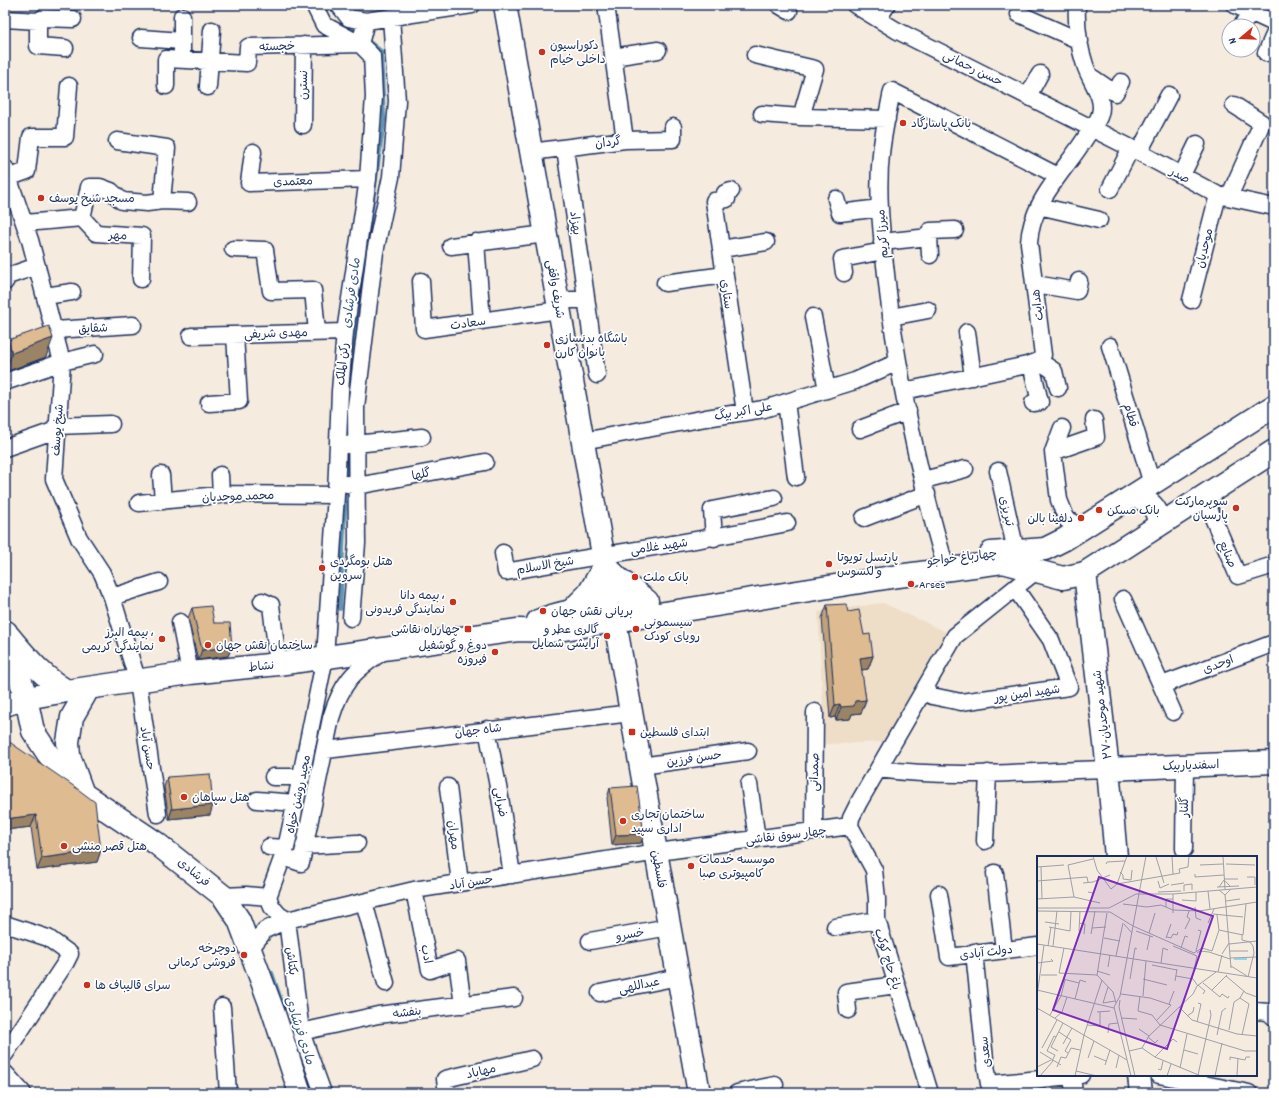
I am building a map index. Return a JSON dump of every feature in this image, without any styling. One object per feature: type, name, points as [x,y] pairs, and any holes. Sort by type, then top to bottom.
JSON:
[{"type":"main road","name":"شریف واقفی","points":[[505,5],[614,613]]},
{"type":"main road","name":"چهارباغ خواجو","points":[[614,613],[647,601],[960,555],[1045,549],[1132,497],[1274,406]]},
{"type":"main road","name":"چهارباغ خواجو","points":[[614,613],[1003,562],[1063,578],[1085,573],[1274,451]]},
{"type":"main road","points":[[1132,497],[1143,499],[1153,506],[1158,515],[1158,526]]},
{"type":"main road","points":[[1042,572],[1040,562],[1041,554],[1045,549]]},
{"type":"main road","points":[[570,612],[589,593],[604,560],[619,579],[647,601]]},
{"type":"main road","name":"۲۷-شهید موحدیان","points":[[1085,573],[1108,769],[1116,856]]},
{"type":"main road","name":"نشاط","points":[[518,630],[550,616],[570,612],[614,613]]},
{"type":"main road","name":"نشاط","points":[[5,705],[26,698],[190,673],[278,664],[385,650],[518,630],[552,630],[614,613]]},
{"type":"main road","name":"فلسطین","points":[[614,613],[699,1093]]},
{"type":"main road","points":[[6,632],[34,666],[51,682],[78,690],[68,742],[69,756],[83,794]]},
{"type":"main road","name":"فرشادی","points":[[6,632],[11,671],[26,698],[33,731],[64,774],[83,794],[156,843],[223,896],[239,920],[273,1011],[300,1093]]},
{"type":"main road","name":"اسفندیاربیک","points":[[1108,769],[1274,762]]},
{"type":"main road","points":[[1139,1076],[1141,1093]]},
{"type":"street","name":"رکن الملک","points":[[314,5],[324,25],[360,44],[372,56],[374,97],[368,179],[345,332],[341,382],[337,489],[325,657]]},
{"type":"street","points":[[339,5],[349,18],[366,21],[472,5]]},
{"type":"street","points":[[606,5],[625,140]]},
{"type":"street","name":"حسن رحمانی","points":[[855,5],[896,30],[1092,128]]},
{"type":"street","points":[[878,20],[887,5]]},
{"type":"street","name":"هدایت","points":[[1035,363],[1043,356],[1030,277],[1030,229],[1039,206],[1100,114],[1098,93],[1085,66],[1076,18],[1076,5]]},
{"type":"street","points":[[1235,5],[1245,18]]},
{"type":"street","points":[[1019,14],[1080,41]]},
{"type":"street","points":[[182,16],[182,59]]},
{"type":"street","name":"رکن الملک","points":[[351,618],[357,543],[356,407],[375,252],[391,177],[397,97],[391,17]]},
{"type":"street","points":[[5,19],[38,21],[43,18],[73,19]]},
{"type":"street","points":[[38,21],[38,46],[65,48]]},
{"type":"street","points":[[360,44],[366,21]]},
{"type":"street","points":[[1261,21],[1274,23]]},
{"type":"street","points":[[208,87],[212,30]]},
{"type":"street","points":[[1266,53],[1274,35]]},
{"type":"street","points":[[141,38],[182,41]]},
{"type":"street","name":"خجسته","points":[[166,86],[166,59],[247,63],[248,47],[360,44]]},
{"type":"street","name":"نسترن","points":[[303,125],[304,45]]},
{"type":"street","points":[[613,57],[658,50]]},
{"type":"street","points":[[755,55],[815,69],[801,117]]},
{"type":"street","points":[[1028,96],[1040,74]]},
{"type":"street","points":[[1090,76],[1115,93],[1121,82]]},
{"type":"street","points":[[6,175],[27,171],[31,137],[65,137],[69,86]]},
{"type":"street","name":"میرزا کریم","points":[[943,558],[925,487],[898,362],[883,247],[880,208],[881,154],[892,91],[1058,176]]},
{"type":"street","points":[[1110,188],[1169,95]]},
{"type":"street","points":[[374,97],[397,97]]},
{"type":"street","name":"موحدیان","points":[[1191,300],[1223,196],[1262,123],[1234,105]]},
{"type":"street","points":[[762,114],[801,117],[887,119]]},
{"type":"street","name":"گردان","points":[[531,152],[625,140],[673,139],[673,127]]},
{"type":"street","name":"صدر","points":[[1092,128],[1223,196],[1274,207]]},
{"type":"street","points":[[117,141],[166,148],[162,201]]},
{"type":"street","points":[[1182,176],[1197,144]]},
{"type":"street","name":"بهزاد","points":[[566,148],[597,375]]},
{"type":"street","name":"معتمدی","points":[[252,152],[249,183],[368,179]]},
{"type":"street","name":"شیخ یوسف","points":[[6,175],[12,208],[25,223],[62,362],[56,428],[54,479],[79,538],[102,573],[112,597],[138,682]]},
{"type":"street","points":[[25,223],[82,218],[89,187],[111,191],[122,201],[147,203],[162,201],[188,202]]},
{"type":"street","name":"ستاری","points":[[731,191],[725,193],[727,199],[714,201],[745,412]]},
{"type":"street","points":[[836,199],[840,213],[880,208]]},
{"type":"street","points":[[1039,206],[1099,220]]},
{"type":"street","name":"مهر","points":[[82,218],[96,233],[142,236],[141,279]]},
{"type":"street","points":[[930,255],[930,231],[955,230]]},
{"type":"street","points":[[452,246],[546,234]]},
{"type":"street","points":[[844,273],[842,259],[883,247],[929,237]]},
{"type":"street","points":[[476,242],[482,321]]},
{"type":"street","points":[[721,249],[766,242]]},
{"type":"street","name":"مهدی شریفی","points":[[233,249],[265,250],[271,291],[313,290],[317,332]]},
{"type":"street","points":[[5,282],[8,276],[37,266]]},
{"type":"street","points":[[665,283],[725,275]]},
{"type":"street","points":[[1030,277],[1078,291],[1078,281]]},
{"type":"street","name":"سعادت","points":[[421,281],[424,329],[482,321],[558,306]]},
{"type":"street","points":[[45,296],[72,292]]},
{"type":"street","points":[[558,306],[586,298]]},
{"type":"street","points":[[891,316],[928,310]]},
{"type":"street","points":[[813,317],[827,390]]},
{"type":"street","name":"شقایق","points":[[54,330],[133,325]]},
{"type":"street","name":"مهدی شریفی","points":[[191,336],[345,332]]},
{"type":"street","points":[[967,332],[972,377]]},
{"type":"street","name":"مهدی شریفی","points":[[209,403],[239,401],[234,335]]},
{"type":"street","name":"قطام","points":[[1110,346],[1152,484]]},
{"type":"street","points":[[5,382],[62,362],[95,354]]},
{"type":"street","name":"علی اکبر بیگ","points":[[583,442],[764,409],[855,381],[898,362]]},
{"type":"street","points":[[1033,403],[1040,402],[1035,363]]},
{"type":"street","points":[[904,391],[1035,363],[1054,371],[1058,388]]},
{"type":"street","points":[[341,382],[358,385]]},
{"type":"street","points":[[786,402],[796,477]]},
{"type":"street","points":[[860,429],[908,411]]},
{"type":"street","points":[[1053,452],[1096,437],[1094,420]]},
{"type":"street","points":[[5,448],[56,428],[111,424]]},
{"type":"street","points":[[1062,428],[1053,452],[1062,489],[1067,520],[1073,522],[1077,531]]},
{"type":"street","points":[[338,446],[422,438]]},
{"type":"street","name":"گلها","points":[[357,486],[485,462]]},
{"type":"street","points":[[864,518],[925,487],[965,469]]},
{"type":"street","name":"تبریزی","points":[[998,471],[1016,551]]},
{"type":"street","points":[[161,475],[163,501]]},
{"type":"street","points":[[220,475],[221,495]]},
{"type":"street","name":"محمد موحدیان","points":[[139,503],[221,495],[337,489],[357,486]]},
{"type":"street","name":"صنایع","points":[[1204,496],[1238,576],[1274,565]]},
{"type":"street","points":[[714,538],[712,510],[774,498]]},
{"type":"street","name":"شهید غلامی","points":[[604,560],[787,523]]},
{"type":"street","name":"شیخ الاسلام","points":[[503,553],[506,572],[604,560]]},
{"type":"street","points":[[850,826],[851,818],[954,636],[1015,588],[1042,572]]},
{"type":"street","points":[[112,597],[159,582]]},
{"type":"street","name":"شهید امین پور","points":[[923,691],[932,696],[961,702],[1069,687],[1051,640],[1015,588]]},
{"type":"street","points":[[1123,599],[1174,712]]},
{"type":"street","points":[[262,601],[271,605],[278,664]]},
{"type":"street","points":[[180,622],[190,673]]},
{"type":"street","name":"اوحدی","points":[[1162,685],[1274,643]]},
{"type":"street","name":"مجید روشن خواه","points":[[284,852],[301,863],[326,750],[331,718],[344,685],[367,662],[385,650]]},
{"type":"street","name":"مجید روشن خواه","points":[[268,897],[284,852],[296,803],[325,657]]},
{"type":"street","name":"حسن آباد","points":[[138,682],[158,814]]},
{"type":"street","name":"صمدانی","points":[[814,831],[815,712]]},
{"type":"street","name":"شاه جهان","points":[[326,750],[487,729],[631,713]]},
{"type":"street","name":"ضرابی","points":[[487,729],[503,812],[512,875]]},
{"type":"street","name":"حسن فرزین","points":[[641,766],[748,751]]},
{"type":"street","name":"گلنار","points":[[1184,849],[1185,765]]},
{"type":"street","points":[[878,769],[906,772],[988,773],[1108,769]]},
{"type":"street","points":[[985,841],[988,773]]},
{"type":"street","points":[[273,777],[302,777]]},
{"type":"street","points":[[749,784],[757,839]]},
{"type":"street","name":"مهران","points":[[448,787],[460,883]]},
{"type":"street","points":[[257,800],[296,803]]},
{"type":"street","name":"چهار سوق نقاشی","points":[[656,852],[850,826]]},
{"type":"street","name":"باغ حاج کوکب","points":[[850,826],[874,870],[877,899],[876,920],[930,1093]]},
{"type":"street","points":[[304,846],[357,843]]},
{"type":"street","points":[[269,847],[284,852]]},
{"type":"street","name":"حسن آباد","points":[[250,949],[266,930],[287,920],[414,890],[656,852]]},
{"type":"street","points":[[995,873],[1004,950]]},
{"type":"street","name":"ادب","points":[[414,890],[430,970],[457,961],[464,1005]]},
{"type":"street","points":[[223,896],[246,894],[268,897],[272,907],[279,915],[287,920]]},
{"type":"street","name":"دولت آبادی","points":[[939,894],[949,957],[974,952],[1037,946]]},
{"type":"street","points":[[364,902],[386,983]]},
{"type":"street","name":"بکتاش","points":[[287,920],[301,1032],[323,1093]]},
{"type":"street","points":[[835,927],[876,920]]},
{"type":"street","points":[[5,924],[48,938],[70,954],[5,1054]]},
{"type":"street","name":"خسرو","points":[[590,941],[670,927]]},
{"type":"street","name":"سعدی","points":[[974,952],[987,1089],[1071,1076]]},
{"type":"street","name":"عبداللهی","points":[[600,993],[678,977]]},
{"type":"street","points":[[848,1010],[846,992],[896,985]]},
{"type":"street","name":"بنفشه","points":[[301,1032],[378,1015],[514,998]]},
{"type":"street","points":[[222,1007],[228,1093]]},
{"type":"street","points":[[1257,1011],[1268,1012],[1274,1017]]},
{"type":"street","name":"مهاباد","points":[[448,1093],[444,1079],[532,1059]]},
{"type":"street","points":[[5,1073],[23,1093]]},
{"type":"street","points":[[1074,1093],[1077,1076]]},
{"type":"street","points":[[1164,1076],[1249,1093]]},
{"type":"street","points":[[737,1093],[775,1086]]},
{"type":"shaded area","points":[[883,603],[946,632],[883,742],[825,744],[818,612]]},
{"type":"building","points":[[49,326],[53,338],[12,353],[8,340]]},
{"type":"building","points":[[846,604],[848,612],[859,610],[864,635],[870,634],[873,656],[860,658],[866,700],[855,701],[854,706],[841,707],[840,704],[835,705],[827,605]]},
{"type":"building","points":[[211,606],[214,623],[230,623],[232,647],[202,650],[192,608]]},
{"type":"building","points":[[5,739],[95,802],[101,850],[42,858],[36,815],[5,819]]},
{"type":"building","points":[[210,774],[213,805],[172,809],[167,777]]},
{"type":"building","name":"ساختمان تجاری اداری سپید","points":[[637,786],[644,834],[616,835],[610,788]]},
{"type":"waterway","name":"مادی فرشادی","points":[[327,5],[337,14]]},
{"type":"waterway","name":"مادی فرشادی","points":[[346,23],[359,34]]},
{"type":"waterway","name":"مادی فرشادی","points":[[350,395],[351,363],[384,120],[381,51],[366,39]]},
{"type":"waterway","name":"مادی فرشادی","points":[[348,426],[348,441]]},
{"type":"waterway","name":"مادی فرشادی","points":[[346,481],[347,448]]},
{"type":"waterway","name":"مادی فرشادی","points":[[340,609],[346,488]]},
{"type":"waterway","name":"مادی فرشادی","points":[[272,973],[284,1009]]},
{"type":"waterway","name":"مادی فرشادی","points":[[296,1046],[312,1093]]},
{"type":"place","name":"دکوراسیون داخلی خیام","points":[[542,52]]},
{"type":"place","name":"بانک پاسارگاد","points":[[903,123]]},
{"type":"place","name":"مسجد شیخ یوسف","points":[[41,198]]},
{"type":"place","name":"باشگاه بدنسازی بانوان کارن","points":[[547,345]]},
{"type":"place","name":"سوپرمارکت پارسیان","points":[[1236,508]]},
{"type":"place","name":"بانک مسکن","points":[[1099,510]]},
{"type":"place","name":"دلفینا بالن","points":[[1081,518]]},
{"type":"place","name":"پارتسل تویوتا و لکسوس","points":[[829,564]]},
{"type":"place","name":"هتل بومگردی سروین","points":[[322,568]]},
{"type":"place","name":"بانک ملت","points":[[635,577]]},
{"type":"place","name":"Arses","points":[[911,584]]},
{"type":"place","name":"بیمه دانا ، نمایندگی فریدونی","points":[[453,602]]},
{"type":"place","name":"بریانی نقش جهان","points":[[543,611]]},
{"type":"place","name":"چهارراه نقاشی","points":[[468,629]]},
{"type":"place","name":"سیسمونی رویای کودک","points":[[636,629]]},
{"type":"place","name":"گالری عطر و آرایشی شمایل","points":[[607,636]]},
{"type":"place","name":"بیمه البرز ، نمایندگی کریمی","points":[[162,639]]},
{"type":"place","name":"ساختمان نقش جهان","points":[[208,645]]},
{"type":"place","name":"دوغ و گوشفیل فیروزه","points":[[495,652]]},
{"type":"place","name":"ابتدای فلسطین","points":[[632,732]]},
{"type":"place","name":"هتل سپاهان","points":[[184,797]]},
{"type":"place","name":"ساختمان تجاری اداری سپید","points":[[623,821]]},
{"type":"place","name":"هتل قصر منشی","points":[[64,846]]},
{"type":"place","name":"موسسه خدمات کامپیوتری صبا","points":[[691,866]]},
{"type":"place","name":"دوچرخه فروشی کرمانی","points":[[244,955]]},
{"type":"place","name":"سرای قالیباف ها","points":[[87,985]]}]
